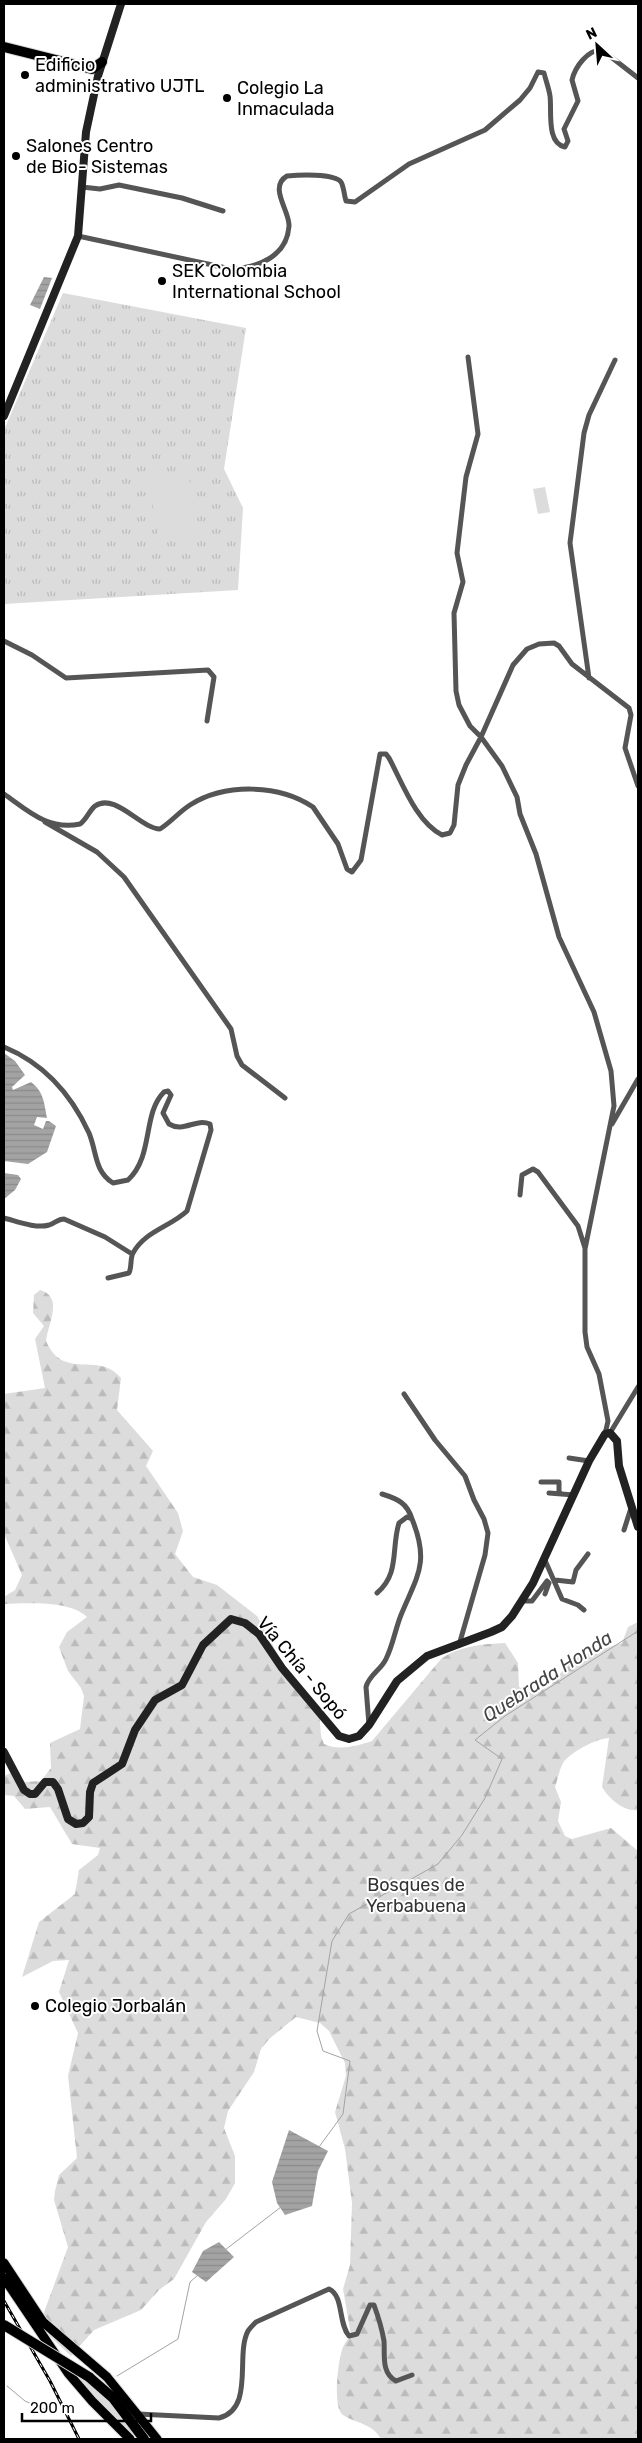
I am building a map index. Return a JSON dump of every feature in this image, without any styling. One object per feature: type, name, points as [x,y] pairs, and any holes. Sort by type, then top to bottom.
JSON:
[{"type":"highway","points":[[4,47],[86,70]]},
{"type":"highway","points":[[4,52],[86,70],[102,62]]},
{"type":"highway","points":[[4,2325],[89,2377],[113,2398],[144,2439]]},
{"type":"main road","points":[[4,2263],[49,2329],[107,2377],[157,2439]]},
{"type":"main road","points":[[4,2278],[68,2373],[92,2401],[130,2439]]},
{"type":"street","points":[[102,62],[114,34],[122,4]]},
{"type":"street","points":[[78,236],[231,269],[257,265],[275,256],[287,235],[289,224],[282,204],[279,186],[287,176],[323,176],[337,179],[342,185],[346,201],[355,202],[409,164],[485,130],[525,94],[538,72],[544,73],[550,96],[552,133],[559,144],[565,146],[568,142],[564,129],[578,101],[572,80],[582,60],[594,51],[602,50],[638,78]]},
{"type":"street","points":[[4,416],[78,236],[86,132],[86,70]]},
{"type":"street","points":[[82,187],[100,190],[118,185],[182,198],[223,211]]},
{"type":"street","points":[[468,357],[478,434],[466,477],[457,553],[463,582],[454,613],[456,691],[459,705],[470,726],[481,737],[502,766],[517,797],[520,814],[536,854],[559,937],[594,1012],[605,1042],[614,1106],[585,1249],[585,1332],[587,1347],[599,1374],[608,1421],[608,1433],[616,1441],[619,1466],[638,1527]]},
{"type":"street","points":[[589,678],[570,543],[584,433],[589,415],[615,360]]},
{"type":"street","points":[[4,641],[32,655],[66,678],[208,670],[214,677],[207,721]]},
{"type":"street","points":[[38,819],[66,825],[80,824],[96,805],[106,803],[127,812],[150,827],[160,829],[191,804],[210,796],[241,789],[268,791],[308,803],[313,807],[338,844],[347,869],[352,872],[358,865],[363,851],[380,754],[386,754],[389,758],[419,812],[438,833],[446,835],[450,833],[454,825],[458,785],[513,665],[528,649],[539,644],[554,643],[559,646],[572,664],[629,708],[631,715],[625,748],[638,786]]},
{"type":"street","points":[[4,794],[38,819],[97,852],[124,877],[231,1029],[237,1056],[242,1065],[285,1098]]},
{"type":"street","points":[[4,1048],[40,1067],[61,1088],[89,1133],[101,1172],[114,1182],[128,1180],[134,1175],[146,1149],[156,1104],[164,1092],[168,1091],[172,1095],[163,1113],[169,1124],[181,1128],[196,1122],[210,1124],[211,1130],[187,1211],[180,1217],[150,1233],[132,1254],[129,1272],[108,1278]]},
{"type":"street","points":[[610,1128],[638,1079]]},
{"type":"street","points":[[520,1194],[522,1175],[533,1169],[538,1172],[578,1226],[585,1249]]},
{"type":"street","points":[[4,1218],[40,1226],[48,1226],[60,1219],[64,1219],[105,1237],[132,1254]]},
{"type":"street","points":[[608,1433],[638,1388]]},
{"type":"street","points":[[404,1394],[435,1440],[465,1476],[484,1519],[488,1533],[485,1555],[459,1645]]},
{"type":"street","name":"Vía Chía - Sopó","points":[[4,1752],[24,1790],[30,1794],[36,1794],[45,1782],[53,1782],[58,1789],[68,1819],[76,1824],[83,1823],[89,1817],[91,1787],[98,1779],[122,1764],[135,1730],[155,1700],[182,1684],[203,1645],[226,1622],[233,1619],[245,1622],[258,1634],[282,1668],[340,1736],[349,1739],[359,1736],[370,1725],[390,1691],[405,1674],[427,1656],[502,1627],[522,1601],[589,1462],[608,1433]]},
{"type":"street","points":[[569,1458],[589,1462]]},
{"type":"street","points":[[542,1482],[559,1482],[559,1493]]},
{"type":"street","points":[[548,1493],[574,1495]]},
{"type":"street","points":[[370,1725],[367,1681],[386,1659],[400,1616],[421,1567],[412,1519],[407,1506],[401,1501],[382,1494]]},
{"type":"street","points":[[624,1530],[631,1508]]},
{"type":"street","points":[[377,1593],[386,1585],[390,1575],[399,1523],[407,1517],[412,1519]]},
{"type":"street","points":[[556,1580],[573,1582],[576,1570],[588,1554]]},
{"type":"street","points":[[544,1558],[556,1580],[562,1599],[578,1605],[584,1610]]},
{"type":"street","points":[[522,1601],[532,1601],[547,1581],[549,1583],[546,1594]]},
{"type":"street","points":[[138,2414],[219,2418],[228,2415],[239,2402],[248,2332],[252,2327],[263,2319],[329,2289],[334,2293],[338,2301],[344,2330],[349,2336],[357,2334],[370,2305],[374,2305],[384,2340],[384,2362],[387,2371],[396,2381],[412,2375]]},
{"type":"green space","points":[[63,293],[246,328],[224,469],[243,508],[238,590],[4,604],[4,430]]},
{"type":"green space","points":[[188,474],[200,534],[158,538],[149,480]]},
{"type":"green space","points":[[545,487],[550,512],[538,514],[533,489]]},
{"type":"green space","name":"Bosques de Yerbabuena","points":[[40,1290],[47,1293],[53,1304],[46,1341],[53,1353],[62,1360],[72,1363],[102,1366],[112,1370],[121,1378],[117,1410],[153,1451],[146,1466],[178,1513],[183,1531],[175,1554],[193,1577],[217,1585],[257,1616],[296,1688],[319,1711],[321,1736],[324,1744],[342,1747],[372,1741],[441,1659],[463,1648],[505,1643],[518,1663],[519,1687],[533,1694],[551,1685],[572,1659],[622,1643],[628,1627],[638,1622],[638,1810],[627,1809],[617,1804],[602,1787],[609,1738],[591,1743],[566,1759],[555,1787],[561,1802],[558,1821],[565,1836],[572,1839],[611,1828],[638,1851],[638,2439],[381,2439],[369,2427],[343,2415],[338,2403],[337,2382],[342,2351],[351,2335],[343,2289],[350,2265],[352,2203],[345,2149],[335,2112],[346,2076],[345,2063],[329,2031],[320,2023],[296,2017],[269,2039],[261,2049],[254,2072],[228,2111],[224,2128],[235,2156],[235,2183],[226,2199],[206,2222],[174,2279],[159,2290],[141,2310],[94,2330],[71,2356],[39,2326],[68,2247],[54,2200],[59,2175],[77,2158],[68,2076],[78,2033],[59,1992],[69,1960],[53,1961],[22,1977],[39,1922],[75,1894],[79,1870],[98,1855],[100,1848],[72,1844],[50,1807],[25,1809],[14,1796],[4,1795],[4,1776],[13,1772],[25,1782],[41,1781],[51,1768],[50,1743],[80,1729],[84,1696],[81,1688],[68,1671],[59,1647],[67,1632],[87,1617],[70,1608],[59,1605],[36,1603],[4,1604],[4,1597],[15,1590],[22,1575],[4,1534],[4,1394],[45,1388],[35,1339],[44,1326],[33,1313],[34,1295]]},
{"type":"green space","points":[[65,2365],[103,2393],[139,2439],[116,2420]]},
{"type":"shaded area","points":[[44,277],[52,278],[40,309],[30,305]]},
{"type":"shaded area","points":[[4,1053],[15,1061],[25,1075],[12,1087],[13,1090],[31,1082],[41,1094],[47,1118],[37,1117],[34,1125],[43,1129],[46,1121],[49,1121],[56,1126],[47,1152],[28,1164],[4,1161]]},
{"type":"shaded area","points":[[4,1173],[18,1175],[21,1179],[15,1190],[4,1199]]},
{"type":"shaded area","points":[[289,2130],[328,2151],[318,2171],[312,2206],[285,2215],[277,2203],[272,2182]]},
{"type":"shaded area","points":[[219,2242],[234,2257],[206,2282],[192,2272],[203,2251]]},
{"type":"waterway","name":"Quebrada Honda","points":[[319,2147],[343,2114],[350,2061],[323,2051],[317,2031],[332,1941],[349,1914],[438,1864],[462,1835],[485,1798],[502,1759],[475,1740],[505,1716],[638,1631]]},
{"type":"waterway","name":"Quebrada Honda","points":[[225,2250],[281,2207]]},
{"type":"waterway","name":"Quebrada Honda","points":[[117,2376],[178,2339],[190,2282],[198,2275]]},
{"type":"waterway","name":"Quebrada Honda","points":[[7,2386],[25,2401],[43,2409],[50,2402]]},
{"type":"railway","points":[[4,2301],[50,2381],[79,2439]]},
{"type":"place","name":"Edificio administrativo UJTL","points":[[25,75]]},
{"type":"place","name":"Colegio La Inmaculada","points":[[227,98]]},
{"type":"place","name":"Salones Centro de Bio- Sistemas","points":[[16,156]]},
{"type":"place","name":"SEK Colombia International School","points":[[162,281]]},
{"type":"place","name":"Colegio Jorbalán","points":[[35,2006]]}]
